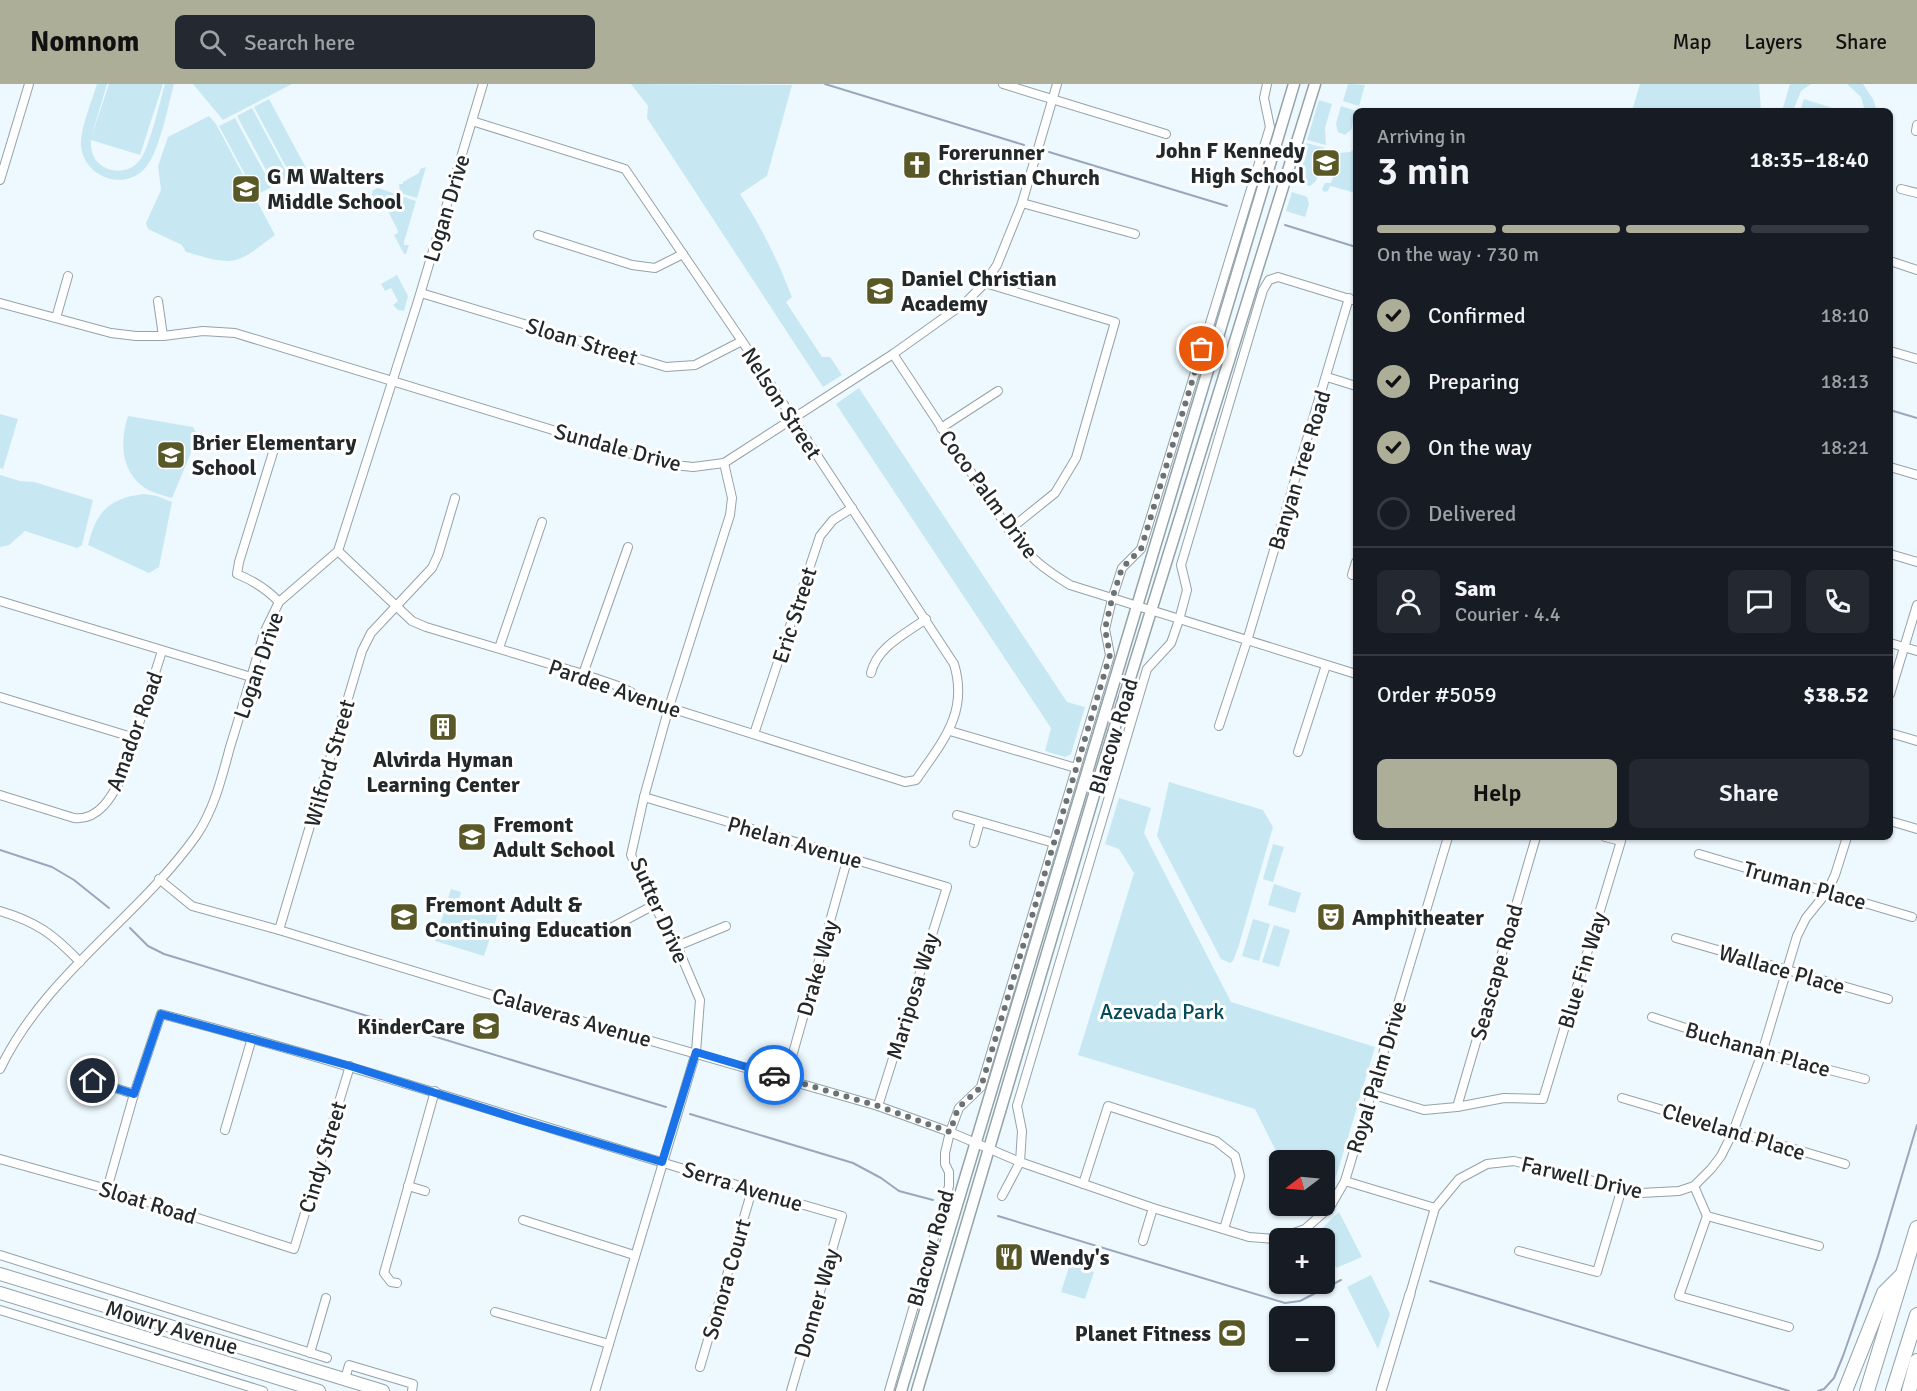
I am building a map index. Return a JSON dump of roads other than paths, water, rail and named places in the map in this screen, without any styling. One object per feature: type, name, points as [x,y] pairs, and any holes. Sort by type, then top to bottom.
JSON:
[{"type":"highway","points":[[1867,1391],[1917,1228]]},
{"type":"highway","points":[[1845,1391],[1884,1293],[1905,1272]]},
{"type":"highway","points":[[1893,1391],[1917,1315]]},
{"type":"highway","points":[[1909,1391],[1917,1361]]},
{"type":"main road","name":"Blacow Road","points":[[901,1391],[1294,84]]},
{"type":"main road","name":"Blacow Road","points":[[917,1391],[1100,778],[1315,84]]},
{"type":"main road","name":"Mowry Avenue","points":[[0,1274],[383,1391]]},
{"type":"main road","name":"Mowry Avenue","points":[[0,1293],[319,1391]]},
{"type":"street","points":[[0,180],[29,84]]},
{"type":"street","name":"Logan Drive","points":[[0,1069],[24,1027],[48,994],[159,879],[197,834],[209,813],[264,633],[279,602],[338,551],[421,293],[483,84]]},
{"type":"street","points":[[1003,84],[1166,134]]},
{"type":"street","name":"Sundale Drive","points":[[0,303],[111,333],[163,336],[203,331],[235,333],[664,464],[693,467],[724,463],[893,354],[966,302],[985,283],[997,265],[1022,203],[1057,84]]},
{"type":"street","name":"Blacow Road","points":[[889,1391],[949,1186],[945,1154],[950,1132],[958,1108],[981,1087],[1110,655],[1105,629],[1112,599],[1122,568],[1141,549],[1270,127],[1264,98],[1267,84]]},
{"type":"street","name":"Nelson Street","points":[[472,121],[624,169],[742,341],[954,664],[959,680],[959,698],[950,731],[916,780]]},
{"type":"street","points":[[1901,189],[1917,193]]},
{"type":"street","points":[[1022,203],[1135,234]]},
{"type":"street","points":[[538,235],[632,265],[655,268],[683,254]]},
{"type":"street","points":[[1893,262],[1917,270]]},
{"type":"street","points":[[56,318],[68,276]]},
{"type":"street","name":"Blacow Road","points":[[1002,1196],[1020,1162],[1022,1131],[1017,1106],[1147,669],[1171,643],[1179,620],[1187,590],[1181,565],[1263,290],[1269,280],[1278,277],[1352,299]]},
{"type":"street","points":[[985,283],[1115,322],[1076,458],[1054,493],[1009,530]]},
{"type":"street","name":"Sloan Street","points":[[421,293],[666,367],[695,365],[742,341]]},
{"type":"street","name":"Banyan Tree Road","points":[[1219,726],[1352,299]]},
{"type":"street","points":[[158,301],[163,336]]},
{"type":"street","points":[[1893,352],[1917,359]]},
{"type":"street","name":"Coco Palm Drive","points":[[893,354],[1009,530],[1026,553],[1042,567],[1070,585],[1353,673]]},
{"type":"street","points":[[1327,377],[1353,385]]},
{"type":"street","points":[[941,428],[998,391]]},
{"type":"street","points":[[275,446],[237,574],[253,580],[279,602]]},
{"type":"street","name":"Sutter Drive","points":[[595,1391],[696,1052],[700,1000],[677,946],[654,906],[631,855],[644,797],[669,707],[730,515],[732,498],[724,463]]},
{"type":"street","points":[[1893,468],[1917,475]]},
{"type":"street","name":"Wilford Street","points":[[279,930],[362,651],[372,633],[432,568],[455,498]]},
{"type":"street","name":"Eric Street","points":[[754,734],[820,536],[833,520],[852,508]]},
{"type":"street","points":[[499,648],[542,522]]},
{"type":"street","points":[[583,674],[628,547]]},
{"type":"street","name":"Pardee Avenue","points":[[338,551],[412,621],[426,627],[583,674],[621,687],[645,700],[905,782],[916,780]]},
{"type":"street","points":[[1893,555],[1917,562]]},
{"type":"street","points":[[0,601],[251,677]]},
{"type":"street","points":[[1893,684],[1917,604]]},
{"type":"street","points":[[871,673],[873,662],[883,650],[926,619]]},
{"type":"street","points":[[1893,644],[1917,651]]},
{"type":"street","name":"Amador Road","points":[[0,795],[74,818],[83,819],[94,815],[112,797],[122,777],[162,651]]},
{"type":"street","points":[[1298,752],[1326,665]]},
{"type":"street","points":[[0,697],[135,738]]},
{"type":"street","points":[[950,731],[1076,768]]},
{"type":"street","points":[[1893,734],[1917,741]]},
{"type":"street","name":"Phelan Avenue","points":[[644,797],[946,887]]},
{"type":"street","points":[[957,815],[1054,843]]},
{"type":"street","points":[[974,843],[980,822]]},
{"type":"street","points":[[1893,822],[1917,829]]},
{"type":"street","name":"Royal Palm Drive","points":[[991,1149],[1020,1162],[1083,1184],[1249,1237],[1277,1239],[1305,1229],[1330,1207],[1345,1181],[1447,840]]},
{"type":"street","name":"Seascape Road","points":[[1457,1107],[1535,840]]},
{"type":"street","name":"Blue Fin Way","points":[[1457,1107],[1504,1098],[1543,1099],[1621,841],[1617,840]]},
{"type":"street","points":[[1789,1327],[1678,1296],[1707,1216],[1694,1186],[1721,1156],[1733,1132],[1762,1053],[1797,936],[1806,918],[1827,892],[1846,840]]},
{"type":"street","name":"Truman Place","points":[[1699,854],[1912,916]]},
{"type":"street","name":"Drake Way","points":[[786,1078],[848,857]]},
{"type":"street","name":"Calaveras Avenue","points":[[159,879],[192,906],[515,1002],[786,1078],[878,1106],[991,1149]]},
{"type":"street","name":"Mariposa Way","points":[[878,1106],[946,887]]},
{"type":"street","points":[[605,931],[654,906]]},
{"type":"street","points":[[0,911],[37,925],[53,936],[80,962]]},
{"type":"street","points":[[677,946],[726,926]]},
{"type":"street","name":"Wallace Place","points":[[1676,938],[1888,999]]},
{"type":"street","name":"Serra Avenue","points":[[134,1094],[161,1014],[435,1091],[521,1120],[842,1216]]},
{"type":"street","name":"Buchanan Place","points":[[1652,1017],[1762,1053],[1865,1079]]},
{"type":"street","points":[[225,1131],[252,1038]]},
{"type":"street","name":"Cindy Street","points":[[294,1249],[350,1066]]},
{"type":"street","points":[[93,1081],[134,1094],[108,1189]]},
{"type":"street","points":[[397,1283],[391,1282],[384,1273],[435,1091]]},
{"type":"street","points":[[1371,1095],[1424,1110],[1457,1107]]},
{"type":"street","name":"Cleveland Place","points":[[1622,1098],[1845,1164]]},
{"type":"street","points":[[1083,1184],[1108,1106],[1216,1140],[1235,1156],[1240,1176],[1224,1228]]},
{"type":"street","name":"Sloat Road","points":[[0,1159],[108,1189],[294,1249]]},
{"type":"street","name":"Farwell Drive","points":[[1381,1391],[1435,1208],[1459,1179],[1487,1164],[1514,1161],[1641,1193],[1679,1191],[1694,1186]]},
{"type":"street","points":[[1345,1181],[1435,1208]]},
{"type":"street","points":[[408,1186],[425,1191]]},
{"type":"street","points":[[1519,1251],[1597,1272],[1622,1188]]},
{"type":"street","name":"Sonora Court","points":[[700,1367],[752,1190]]},
{"type":"street","points":[[1143,1241],[1154,1208]]},
{"type":"street","name":"Donner Way","points":[[791,1391],[842,1216]]},
{"type":"street","points":[[1707,1216],[1819,1246]]},
{"type":"street","points":[[523,1220],[634,1255]]},
{"type":"street","name":"Mowry Avenue","points":[[0,1255],[327,1358]]},
{"type":"street","points":[[310,1353],[326,1298]]},
{"type":"street","name":"Mowry Avenue","points":[[0,1310],[263,1391]]},
{"type":"street","points":[[495,1312],[609,1344]]},
{"type":"street","points":[[345,1379],[350,1365],[413,1384],[412,1391]]},
{"type":"waterway","points":[[825,84],[1024,145]]},
{"type":"waterway","points":[[1049,152],[1227,206]]},
{"type":"waterway","points":[[1285,225],[1353,246]]},
{"type":"waterway","points":[[1893,411],[1917,418]]},
{"type":"waterway","points":[[0,850],[52,867],[74,880],[109,908]]},
{"type":"waterway","points":[[130,928],[148,946],[164,954],[666,1107]]},
{"type":"waterway","points":[[690,1114],[853,1163],[899,1191],[933,1200]]},
{"type":"waterway","points":[[1818,1391],[1824,1389],[1834,1378],[1843,1356],[1878,1256],[1917,1125]]},
{"type":"waterway","points":[[998,1216],[1285,1303],[1300,1301],[1341,1280]]},
{"type":"waterway","points":[[1430,1281],[1789,1391]]},
{"type":"place","name":"John F Kennedy High School","points":[[1326,163]]},
{"type":"place","name":"Forerunner Christian Church","points":[[917,165]]},
{"type":"place","name":"G M Walters Middle School","points":[[246,189]]},
{"type":"place","name":"Daniel Christian Academy","points":[[880,291]]},
{"type":"place","name":"Brier Elementary School","points":[[171,455]]},
{"type":"place","name":"Alvirda Hyman Learning Center","points":[[443,727]]},
{"type":"place","name":"Fremont Adult School","points":[[472,837]]},
{"type":"place","name":"Fremont Adult & Continuing Education","points":[[404,917]]},
{"type":"place","name":"Amphitheater","points":[[1331,917]]},
{"type":"place","name":"KinderCare","points":[[486,1026]]},
{"type":"place","name":"Wendy's","points":[[1009,1257]]},
{"type":"place","name":"Planet Fitness","points":[[1232,1333]]},
{"type":"park label","name":"Azevada Park","points":[[1162,1011]]}]
